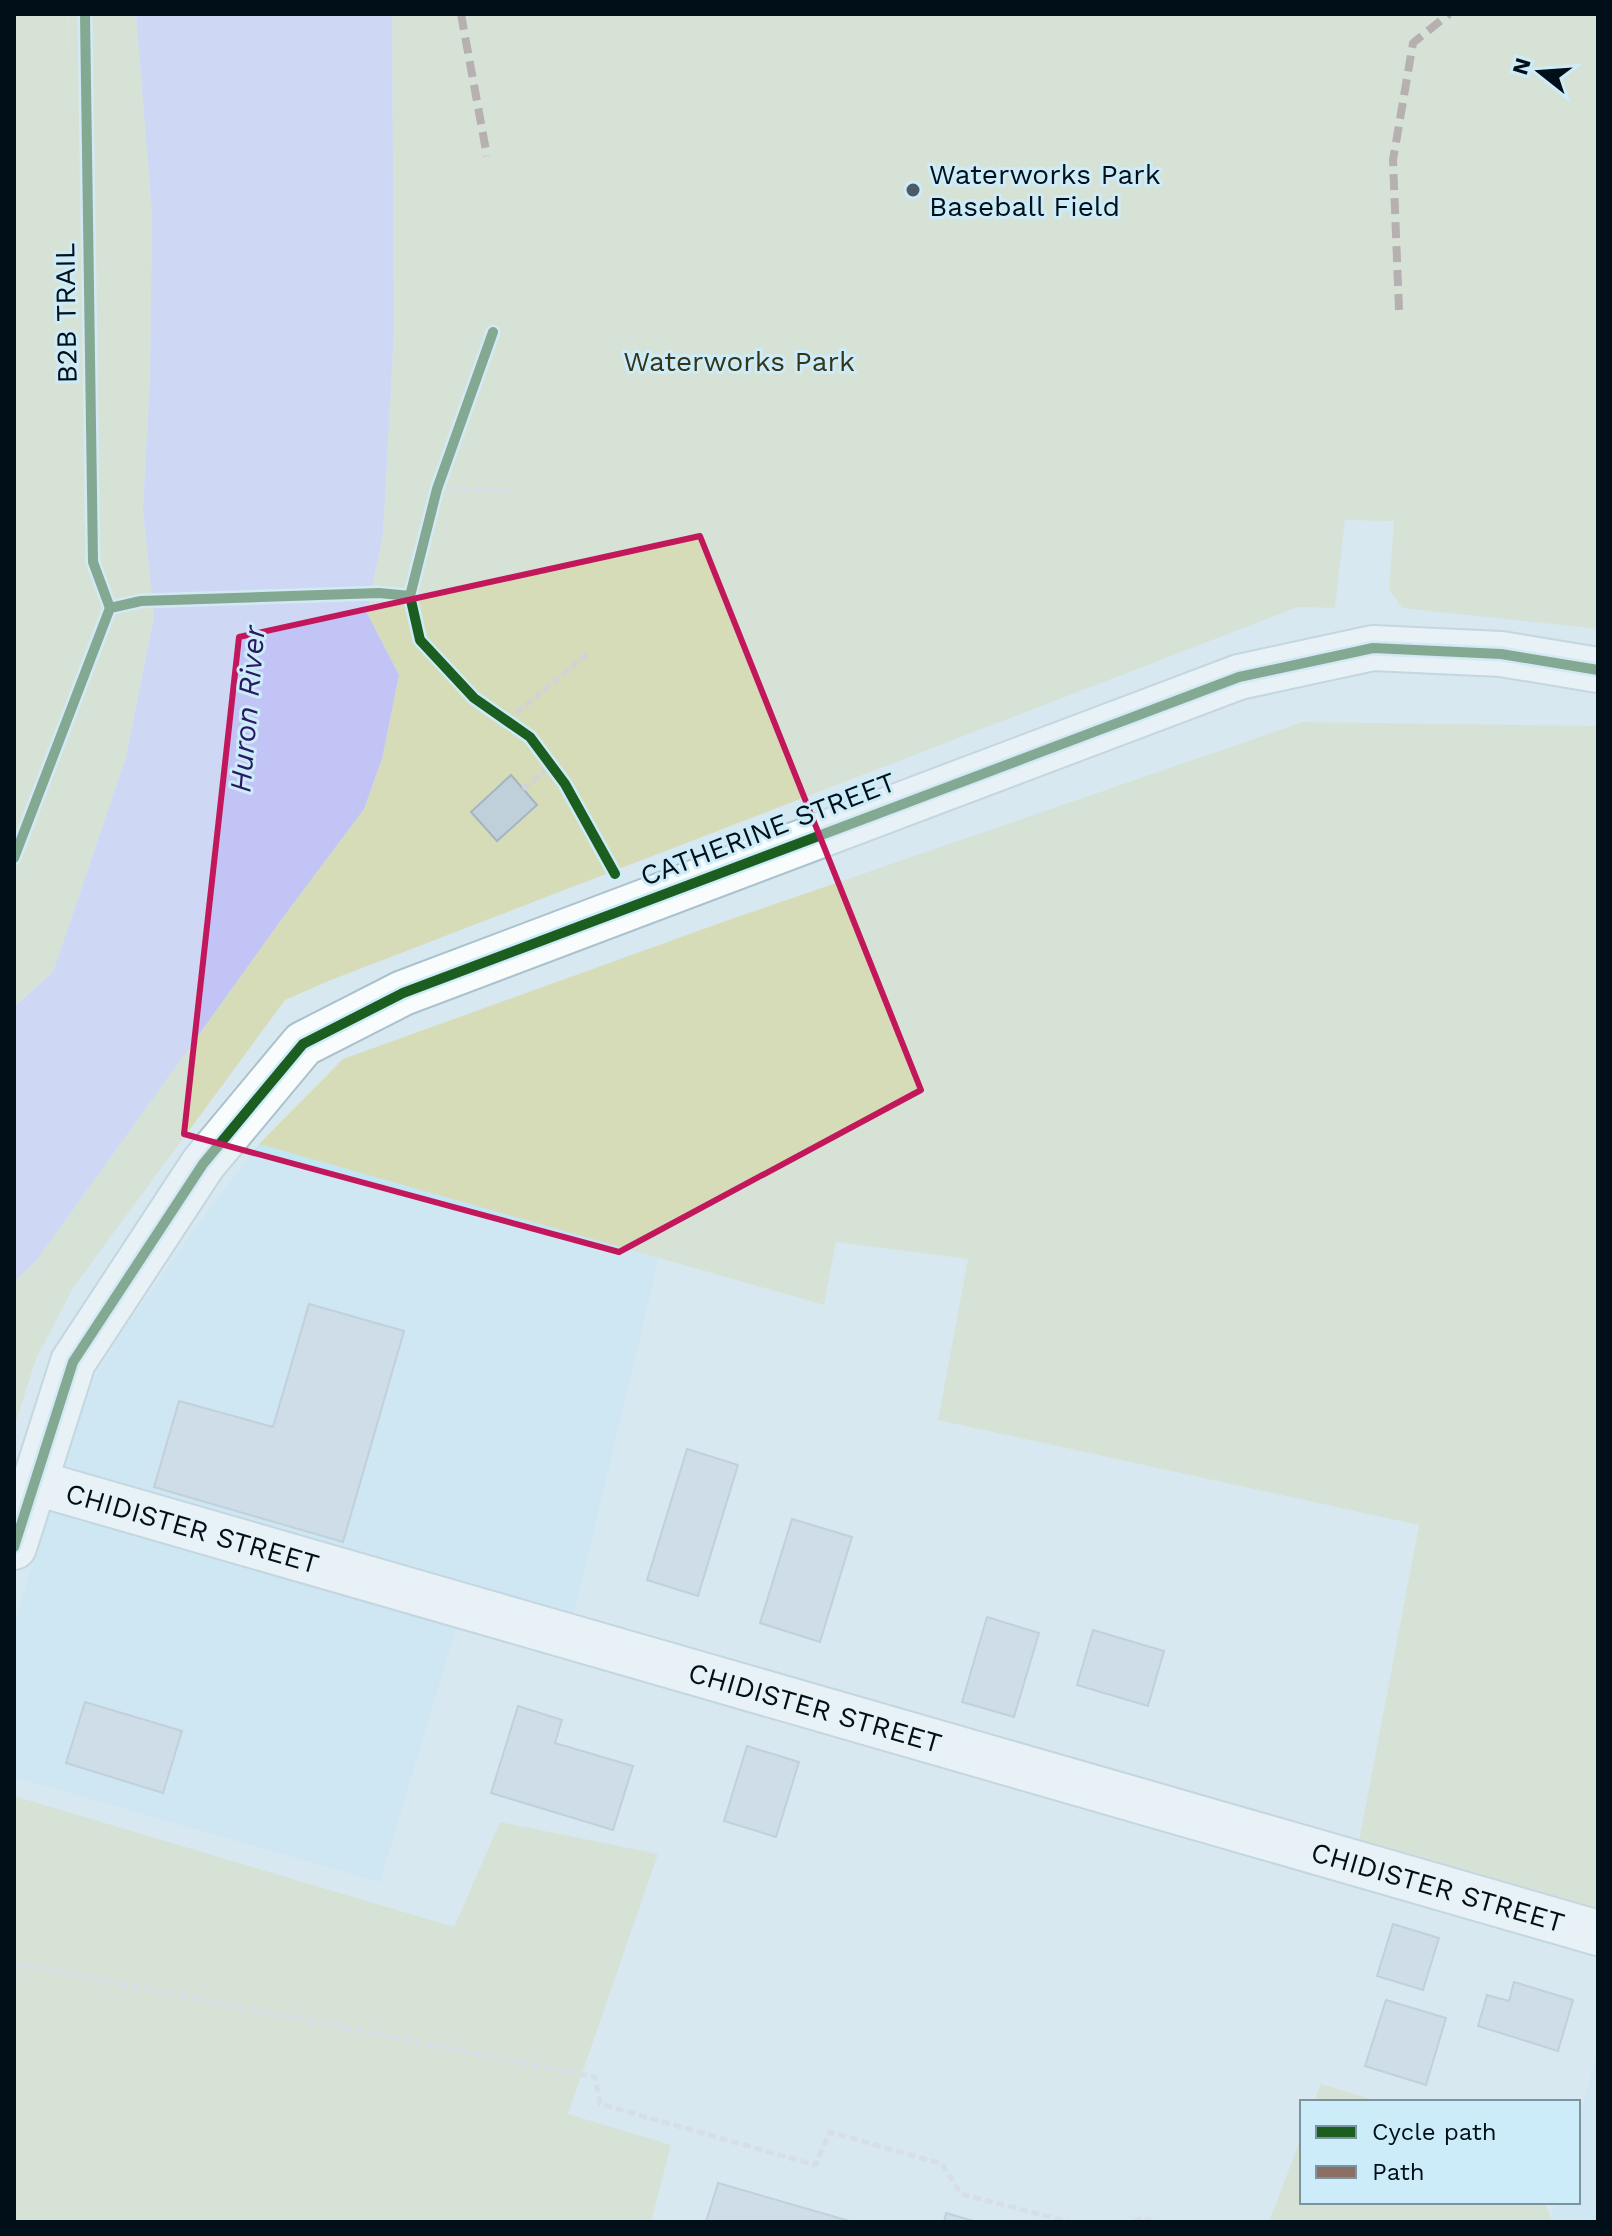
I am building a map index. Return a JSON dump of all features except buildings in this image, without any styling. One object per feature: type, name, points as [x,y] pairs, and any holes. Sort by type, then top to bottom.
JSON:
[{"type":"street","name":"CATHERINE STREET","points":[[14,1547],[73,1362],[203,1164],[303,1044],[403,993],[1239,677],[1373,648],[1501,654],[1598,670]]},
{"type":"street","name":"CHIDISTER STREET","points":[[33,1482],[1598,1933]]},
{"type":"path","points":[[433,504],[442,475]]},
{"type":"path","points":[[437,489],[511,491]]},
{"type":"path","points":[[507,721],[587,654]]},
{"type":"path","points":[[496,714],[519,729]]},
{"type":"path","points":[[523,789],[551,766]]},
{"type":"path","points":[[14,1963],[595,2077],[600,2104],[815,2165],[830,2132],[942,2164],[961,2194],[1070,2222]]},
{"type":"path","points":[[1134,2222],[1141,2218],[1154,2222]]},
{"type":"highlighted area","points":[[700,536],[921,1090],[619,1252],[184,1134],[239,637]]},
{"type":"shaded area","points":[[259,1144],[659,1258],[573,1617],[468,1588],[380,1882],[14,1777],[14,1624],[75,1427],[94,1377],[198,1224]]},
{"type":"shaded area","points":[[1598,2053],[1598,2222],[1550,2222],[1554,2204],[1580,2204],[1580,2115]]},
{"type":"green space","points":[[14,14],[67,14],[69,54],[68,14],[136,14],[152,214],[150,379],[143,510],[154,616],[126,757],[53,972],[14,1007]]},
{"type":"green space","name":"Waterworks Park","points":[[392,14],[1598,14],[1598,629],[1402,608],[1389,589],[1394,521],[1345,520],[1335,608],[1298,607],[285,1000],[73,1288],[36,1359],[14,1428],[14,1282],[37,1260],[364,809],[382,759],[399,675],[367,613],[383,534],[394,331]]},
{"type":"green space","points":[[1303,722],[1598,726],[1598,1915],[1358,1846],[1419,1525],[938,1420],[968,1259],[836,1242],[824,1305],[259,1144],[343,1059],[723,922]]},
{"type":"green space","points":[[14,1796],[454,1927],[500,1822],[658,1854],[568,2114],[671,2145],[651,2222],[14,2222]]},
{"type":"green space","points":[[1321,2083],[1373,2100],[1315,2100]]},
{"type":"green space","points":[[1300,2140],[1300,2204],[1546,2204],[1552,2222],[1269,2222]]},
{"type":"water","name":"Huron River","points":[[136,14],[392,14],[394,331],[383,534],[367,613],[399,675],[382,759],[364,809],[37,1260],[14,1282],[14,1007],[53,972],[126,757],[154,616],[143,510],[150,379],[152,214]]},
{"type":"marked path","points":[[461,14],[487,156]]},
{"type":"marked path","points":[[1399,310],[1393,160],[1413,43],[1449,14]]},
{"type":"cycle path","name":"B2B TRAIL","points":[[85,14],[93,562],[110,608]]},
{"type":"cycle path","points":[[410,596],[437,489],[493,332]]},
{"type":"cycle path","points":[[14,858],[110,608],[141,601],[379,593],[410,596],[420,640],[474,698],[530,737],[565,784],[615,874]]},
{"type":"cycle path","points":[[14,1547],[73,1362],[203,1164],[303,1044],[403,993],[1239,677],[1373,648],[1501,654],[1598,670]]},
{"type":"place","name":"Waterworks Park Baseball Field","points":[[913,190]]}]
